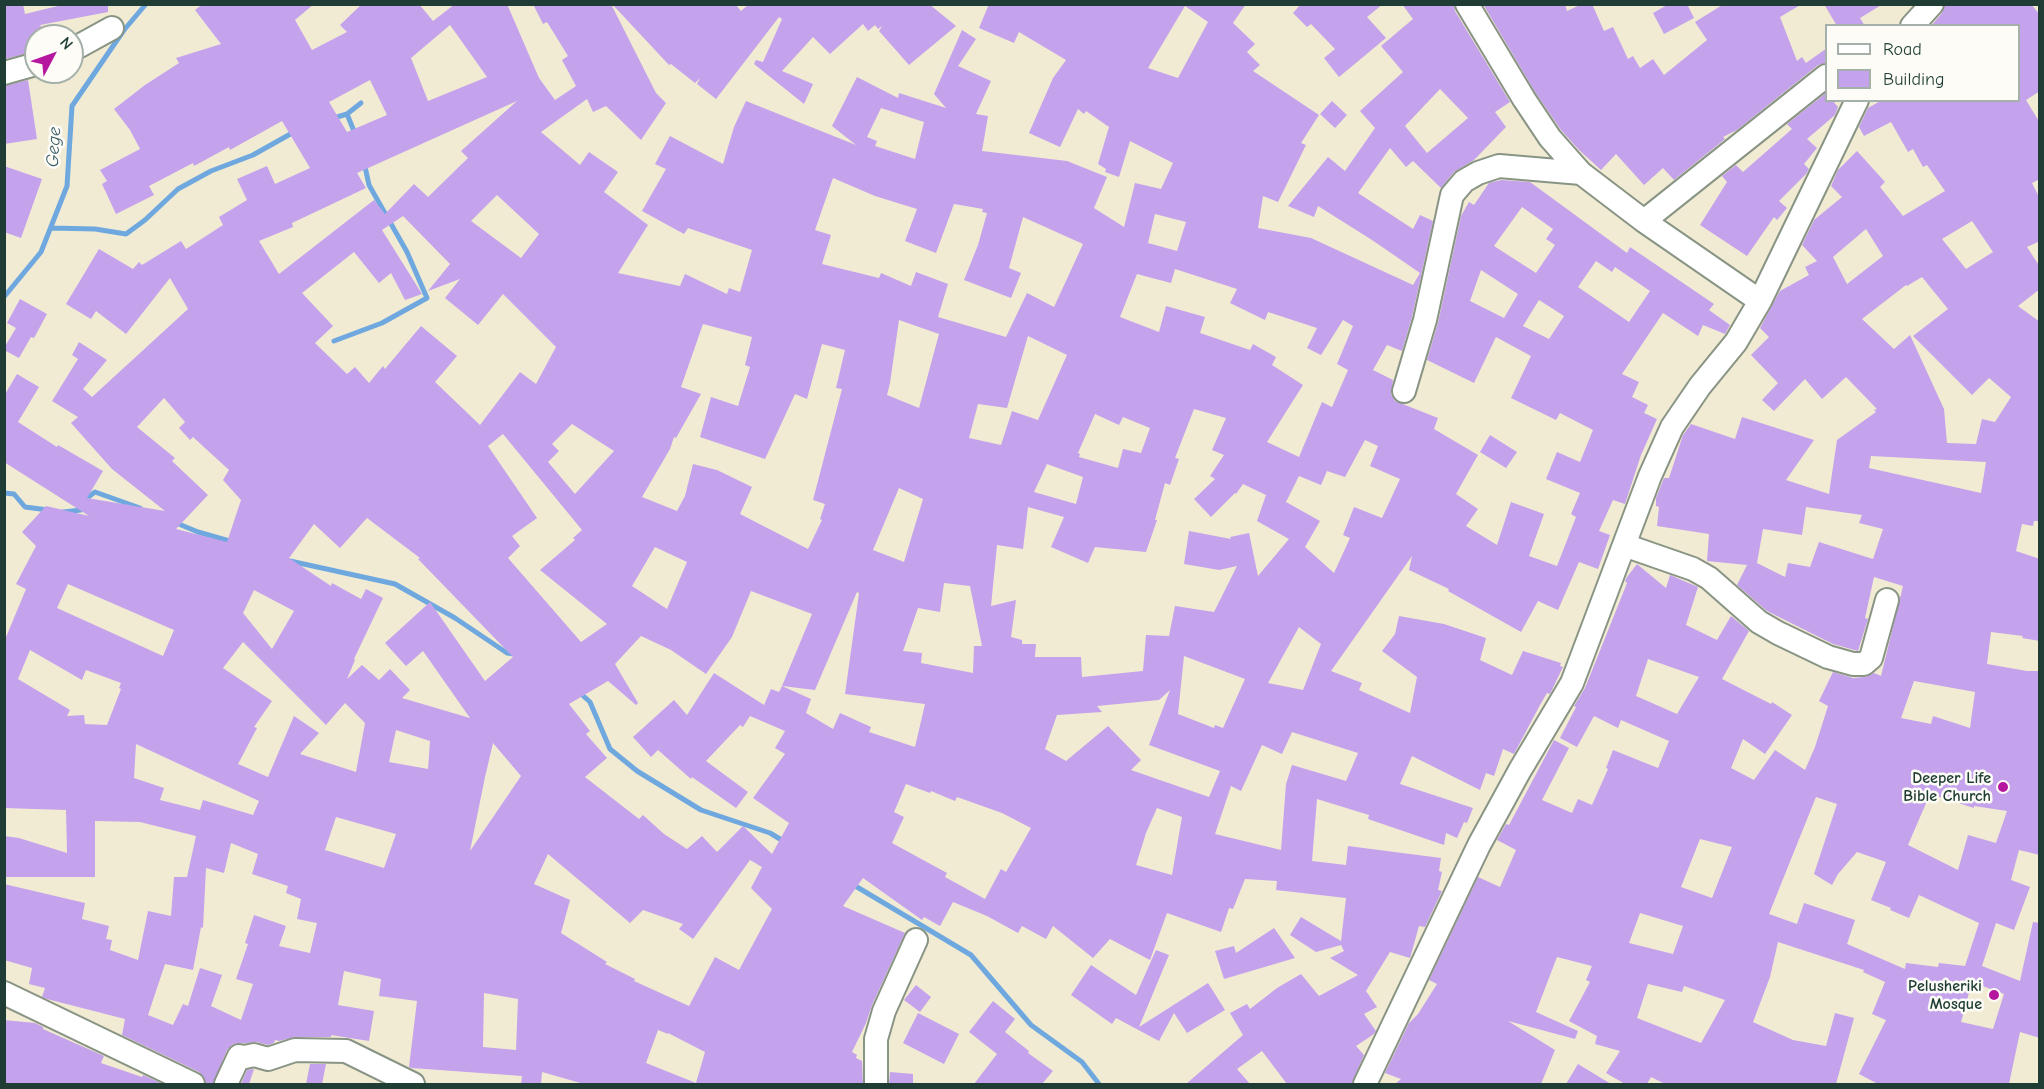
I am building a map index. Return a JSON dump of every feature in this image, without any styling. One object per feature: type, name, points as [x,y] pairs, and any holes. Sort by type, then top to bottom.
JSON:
[{"type":"street","points":[[1467,4],[1550,138],[1581,173],[1760,301]]},
{"type":"street","points":[[1907,24],[1923,14]]},
{"type":"street","points":[[84,43],[112,28]]},
{"type":"street","points":[[4,73],[24,67]]},
{"type":"street","points":[[1644,220],[1825,78]]},
{"type":"street","points":[[1365,1084],[1479,845],[1572,683],[1650,476],[1672,427],[1700,386],[1736,342],[1760,301],[1856,102]]},
{"type":"street","points":[[1404,391],[1425,320],[1452,195],[1464,182],[1478,173],[1499,166],[1581,173]]},
{"type":"street","points":[[1624,545],[1693,569],[1709,578],[1759,622],[1828,657],[1853,664],[1864,664],[1871,658],[1887,600]]},
{"type":"street","points":[[876,1084],[876,1039],[884,1011],[916,940]]},
{"type":"street","points":[[4,993],[193,1084]]},
{"type":"street","points":[[226,1084],[239,1056],[245,1058],[254,1055],[268,1059],[295,1050],[346,1051],[412,1084]]},
{"type":"building","points":[[4,4],[23,4],[25,14],[66,4],[108,4],[108,12],[45,24],[24,24],[24,54],[5,59]]},
{"type":"building","points":[[203,4],[314,4],[295,20],[312,50],[347,32],[340,25],[362,4],[419,4],[433,21],[455,4],[507,4],[539,78],[555,100],[576,86],[562,60],[568,56],[547,22],[543,24],[533,4],[611,4],[656,93],[666,103],[641,140],[606,106],[593,112],[587,99],[541,132],[580,165],[589,152],[618,172],[604,192],[648,225],[618,273],[680,286],[685,274],[727,294],[729,288],[740,292],[752,250],[688,228],[684,234],[642,211],[666,169],[655,164],[670,136],[723,164],[734,127],[746,101],[856,145],[832,126],[857,77],[898,98],[899,93],[946,108],[934,94],[962,30],[976,39],[958,66],[991,81],[976,114],[988,116],[982,151],[1067,161],[1107,177],[1094,208],[1124,227],[1135,183],[1161,189],[1173,163],[1130,141],[1119,177],[1105,172],[1106,169],[1098,164],[1109,127],[1086,111],[1084,114],[1078,109],[1060,147],[1029,133],[1053,78],[1066,60],[1019,32],[1014,43],[979,28],[989,4],[1246,4],[1233,23],[1255,44],[1247,52],[1260,65],[1253,71],[1319,115],[1301,143],[1306,145],[1278,202],[1263,196],[1258,228],[1311,238],[1413,285],[1420,273],[1372,240],[1318,206],[1314,217],[1288,206],[1328,157],[1345,171],[1375,128],[1360,111],[1403,72],[1381,46],[1413,19],[1402,4],[1454,4],[1455,11],[1510,102],[1495,112],[1506,127],[1474,160],[1454,172],[1441,188],[1413,161],[1406,167],[1390,148],[1358,193],[1413,229],[1420,215],[1433,221],[1412,317],[1402,351],[1387,345],[1373,370],[1393,380],[1391,394],[1395,401],[1438,418],[1434,429],[1478,455],[1456,494],[1478,509],[1466,526],[1497,545],[1511,502],[1544,514],[1529,556],[1557,566],[1576,517],[1571,514],[1580,493],[1546,479],[1557,452],[1580,462],[1593,430],[1560,413],[1556,420],[1511,398],[1531,356],[1496,337],[1474,383],[1427,360],[1438,323],[1461,216],[1469,202],[1474,205],[1489,183],[1501,180],[1530,182],[1627,253],[1630,247],[1714,304],[1709,310],[1730,325],[1725,334],[1703,325],[1698,336],[1663,313],[1622,374],[1639,382],[1632,397],[1648,405],[1644,413],[1657,419],[1641,455],[1625,504],[1613,500],[1599,531],[1610,535],[1598,569],[1579,562],[1558,610],[1538,601],[1521,632],[1448,591],[1449,589],[1409,570],[1412,556],[1331,671],[1362,683],[1359,690],[1410,713],[1417,677],[1382,651],[1395,634],[1399,616],[1444,624],[1486,638],[1480,660],[1512,675],[1523,651],[1561,663],[1560,666],[1563,667],[1550,694],[1547,693],[1514,754],[1503,749],[1494,776],[1486,773],[1480,790],[1412,756],[1400,784],[1473,808],[1457,838],[1446,833],[1444,845],[1368,819],[1369,815],[1317,799],[1312,861],[1346,865],[1348,846],[1441,858],[1439,871],[1442,872],[1438,890],[1442,891],[1425,927],[1419,926],[1410,958],[1390,952],[1366,991],[1377,1007],[1364,1014],[1376,1031],[1356,1046],[1364,1055],[1352,1083],[1287,1084],[1262,1051],[1237,1069],[1250,1084],[1186,1084],[1243,1035],[1230,1013],[1247,1004],[1250,1009],[1277,988],[1301,974],[1319,996],[1358,975],[1330,958],[1344,951],[1341,945],[1316,952],[1290,935],[1301,917],[1341,941],[1346,898],[1276,890],[1277,881],[1245,879],[1233,909],[1229,908],[1221,932],[1167,913],[1150,960],[1110,939],[1093,958],[1053,926],[1046,939],[1022,926],[1018,933],[987,916],[953,902],[940,926],[924,917],[922,920],[863,878],[843,906],[905,933],[852,1052],[862,1061],[863,1084],[584,1084],[542,1072],[541,1084],[521,1084],[522,1076],[412,1068],[409,1067],[417,1001],[379,996],[381,979],[344,971],[338,1005],[374,1011],[369,1041],[331,1035],[331,1037],[295,1037],[275,1040],[274,1043],[268,1045],[257,1042],[233,1044],[227,1050],[213,1084],[206,1084],[199,1072],[122,1035],[125,1019],[42,997],[45,988],[29,984],[32,968],[4,960],[4,884],[85,903],[82,919],[109,926],[106,939],[112,940],[110,950],[138,960],[148,911],[171,916],[174,877],[187,877],[196,836],[140,822],[95,821],[95,877],[4,877],[4,836],[19,838],[67,853],[66,810],[4,808],[4,642],[26,589],[16,584],[36,546],[22,532],[46,506],[89,516],[4,462],[4,396],[17,374],[39,387],[18,422],[57,447],[58,445],[103,471],[87,498],[165,511],[112,469],[71,423],[78,417],[52,401],[78,359],[72,355],[79,342],[107,360],[83,389],[92,397],[188,309],[170,278],[126,334],[96,311],[91,319],[66,304],[99,249],[133,269],[139,262],[142,265],[181,241],[186,249],[223,225],[219,217],[247,200],[237,179],[267,166],[275,184],[310,168],[282,121],[230,150],[229,147],[149,186],[154,195],[116,214],[102,184],[107,181],[100,170],[140,149],[130,130],[114,109],[179,63],[176,58],[221,44],[195,10]],"holes":[[[1185,6],[1208,22],[1178,78],[1148,68]],[[450,25],[487,77],[428,101],[411,58]],[[370,80],[387,115],[347,132],[329,102]],[[1440,89],[1468,118],[1427,153],[1405,126]],[[517,101],[461,151],[468,158],[428,197],[414,184],[385,214],[374,200],[279,274],[259,241],[293,227],[292,223],[366,188],[357,173]],[[881,108],[924,122],[915,159],[875,146],[877,141],[867,137]],[[833,178],[875,196],[917,209],[905,241],[936,253],[954,204],[983,209],[982,212],[987,213],[978,245],[964,280],[1011,298],[1021,273],[1009,268],[1023,217],[1083,244],[1054,307],[1027,293],[1006,337],[938,317],[948,284],[916,272],[911,286],[881,273],[879,278],[822,264],[831,235],[815,230]],[[497,195],[539,234],[521,258],[471,221]],[[1522,207],[1553,229],[1546,239],[1555,245],[1536,273],[1494,246]],[[1155,214],[1186,222],[1177,251],[1148,243]],[[403,216],[450,264],[428,291],[460,279],[445,298],[478,325],[503,294],[556,347],[536,384],[520,372],[480,425],[435,382],[457,356],[421,326],[385,369],[383,366],[369,383],[355,367],[347,374],[315,343],[333,326],[302,293],[354,252],[379,283],[391,273],[405,300],[422,294],[382,230]],[[1596,261],[1612,272],[1615,267],[1650,291],[1629,322],[1578,287]],[[1175,269],[1237,289],[1230,303],[1265,320],[1268,312],[1317,328],[1307,348],[1321,355],[1343,320],[1353,326],[1337,364],[1348,370],[1332,407],[1322,402],[1299,457],[1267,442],[1303,385],[1272,365],[1276,357],[1253,344],[1250,350],[1200,333],[1205,317],[1166,306],[1159,332],[1120,317],[1137,274],[1171,283]],[[1481,270],[1518,294],[1504,318],[1470,301]],[[1539,300],[1564,316],[1549,339],[1523,326]],[[899,320],[939,334],[919,408],[887,395]],[[703,324],[752,337],[745,365],[750,367],[738,406],[711,397],[700,437],[765,459],[795,394],[807,399],[822,344],[845,350],[836,388],[842,389],[813,500],[825,504],[820,519],[822,520],[808,549],[740,514],[752,487],[717,470],[693,464],[685,496],[677,511],[642,497],[670,449],[674,437],[676,438],[701,394],[681,387]],[[1028,336],[1067,355],[1038,420],[1012,411],[1001,445],[969,438],[978,404],[1007,408]],[[164,398],[185,422],[179,428],[190,440],[193,437],[229,470],[223,480],[241,500],[227,542],[176,529],[208,495],[172,461],[175,458],[137,427]],[[1194,409],[1226,418],[1212,450],[1224,455],[1210,476],[1215,479],[1194,499],[1211,517],[1236,494],[1243,484],[1266,495],[1257,521],[1289,539],[1258,576],[1249,533],[1230,537],[1231,539],[1189,531],[1184,564],[1219,570],[1237,566],[1214,612],[1175,606],[1169,636],[1146,635],[1143,671],[1082,677],[1081,657],[1035,657],[1036,644],[1022,644],[1022,640],[1011,637],[1016,600],[991,606],[997,545],[1023,549],[1028,507],[1064,517],[1051,547],[1088,563],[1095,547],[1146,552],[1157,520],[1155,520],[1165,483],[1170,485],[1179,459],[1175,458]],[[1095,414],[1119,425],[1123,417],[1150,428],[1141,453],[1123,449],[1118,468],[1079,457],[1078,453]],[[572,424],[614,451],[575,494],[548,462],[559,451],[552,444]],[[503,434],[582,530],[573,538],[575,540],[540,570],[607,624],[581,642],[508,558],[520,546],[512,536],[537,518],[488,446]],[[1365,440],[1378,446],[1370,466],[1400,479],[1382,518],[1354,507],[1343,535],[1350,538],[1334,573],[1305,547],[1320,521],[1286,502],[1299,476],[1321,485],[1327,471],[1345,477]],[[1047,464],[1083,477],[1076,504],[1034,492]],[[899,488],[923,499],[904,562],[873,550]],[[367,518],[420,558],[418,559],[513,657],[485,681],[430,602],[385,643],[406,666],[423,651],[470,718],[402,698],[410,690],[390,669],[379,680],[362,665],[347,679],[383,598],[366,589],[361,599],[332,583],[331,586],[289,558],[314,524],[340,548]],[[655,547],[687,562],[667,609],[632,586]],[[944,583],[970,586],[982,646],[974,646],[973,673],[921,663],[922,653],[903,651],[918,608],[940,612]],[[68,584],[174,630],[163,656],[57,608]],[[254,590],[294,611],[272,649],[243,613]],[[751,591],[812,614],[779,692],[771,689],[764,705],[714,673],[687,715],[674,700],[633,737],[651,757],[658,750],[691,779],[692,777],[736,808],[748,792],[706,761],[740,725],[743,727],[750,716],[785,731],[775,748],[785,754],[753,798],[789,823],[772,854],[743,826],[717,852],[702,836],[687,849],[664,834],[643,815],[639,819],[585,777],[607,758],[586,734],[590,731],[569,704],[608,681],[636,705],[638,703],[615,664],[641,636],[671,650],[706,674],[732,637]],[[857,592],[859,593],[845,694],[925,704],[915,747],[869,732],[871,727],[840,713],[833,729],[806,713],[811,699],[782,686],[815,690]],[[1299,627],[1321,644],[1303,690],[1268,683]],[[243,642],[326,725],[345,703],[365,723],[356,772],[300,754],[319,733],[294,716],[268,777],[238,764],[257,728],[254,727],[272,701],[223,668]],[[30,650],[82,680],[86,670],[121,683],[119,688],[121,689],[107,725],[85,724],[84,715],[67,716],[70,710],[18,679]],[[1184,656],[1245,679],[1223,728],[1215,725],[1214,728],[1178,714]],[[1170,690],[1149,745],[1220,771],[1209,797],[1131,770],[1141,760],[1108,726],[1066,761],[1045,749],[1057,715],[1102,712],[1097,706],[1159,700]],[[396,730],[430,741],[428,769],[389,762]],[[1292,732],[1358,753],[1346,781],[1292,765],[1286,784],[1281,850],[1215,834],[1231,786],[1241,791],[1262,745],[1282,754]],[[493,743],[521,776],[470,851]],[[136,744],[259,801],[253,815],[203,800],[200,810],[160,800],[164,788],[134,778]],[[906,784],[955,801],[957,797],[1002,813],[1031,828],[1006,872],[1001,869],[985,899],[945,877],[947,873],[892,843],[904,817],[894,812]],[[1157,808],[1182,817],[1172,875],[1136,865]],[[336,817],[396,834],[384,868],[325,850]],[[231,843],[258,854],[252,874],[288,886],[286,893],[301,899],[297,919],[317,923],[310,953],[279,946],[286,926],[254,915],[245,943],[248,944],[236,979],[253,984],[241,1020],[211,1006],[222,975],[200,968],[188,1006],[183,1004],[173,1025],[148,1015],[165,964],[193,970],[201,927],[203,928],[206,868],[224,873]],[[548,854],[630,923],[643,910],[683,924],[679,929],[693,939],[750,860],[762,867],[751,888],[772,909],[739,970],[715,957],[689,1006],[634,981],[635,979],[605,964],[607,962],[561,933],[570,900],[534,884]],[[484,993],[518,999],[516,1050],[483,1047]],[[658,1030],[705,1052],[696,1083],[646,1063]]]},
{"type":"building","points":[[612,4],[735,4],[741,11],[749,4],[929,4],[956,26],[909,65],[879,31],[882,26],[878,29],[875,25],[868,31],[863,24],[830,54],[813,37],[782,71],[813,84],[804,104],[754,64],[756,60],[763,62],[782,19],[779,17],[716,99],[697,84],[700,78],[695,83],[671,64],[669,65]]},
{"type":"building","points":[[1301,4],[1383,4],[1367,17],[1386,38],[1339,77],[1324,58],[1335,49],[1311,24],[1307,27],[1293,13]]},
{"type":"building","points":[[1483,4],[1565,4],[1567,11],[1582,4],[1592,4],[1604,31],[1613,27],[1628,59],[1633,56],[1640,68],[1653,59],[1664,75],[1707,40],[1695,22],[1724,4],[1802,4],[1780,17],[1797,61],[1802,57],[1806,63],[1825,49],[1825,63],[1818,65],[1737,130],[1723,137],[1725,139],[1674,180],[1663,168],[1644,185],[1616,154],[1601,170],[1561,130],[1535,92]]},
{"type":"building","points":[[1669,4],[1687,4],[1694,18],[1664,34],[1653,13]]},
{"type":"building","points":[[1824,4],[1883,4],[1860,18],[1864,24],[1836,24]]},
{"type":"building","points":[[1945,4],[2031,4],[2040,15],[2040,91],[2026,100],[2040,123],[2040,179],[2032,183],[2040,199],[2040,241],[2027,247],[2040,267],[2040,289],[2018,306],[2040,322],[2040,521],[2034,521],[2033,526],[2022,524],[2016,551],[2040,559],[2040,641],[2022,638],[2023,636],[1991,632],[1987,664],[2040,671],[2040,855],[2019,850],[2011,880],[2030,887],[2014,930],[1996,923],[1982,966],[2020,981],[2033,922],[2040,923],[2040,1038],[2020,1032],[2009,1084],[1878,1084],[1859,1074],[1886,1020],[1872,1014],[1885,982],[1863,972],[1864,970],[1778,942],[1770,977],[1753,1022],[1793,1040],[1826,1046],[1835,1013],[1854,1018],[1836,1084],[1665,1084],[1651,1077],[1647,1084],[1625,1084],[1606,1073],[1620,1051],[1595,1044],[1597,1036],[1569,1021],[1590,982],[1586,980],[1592,966],[1557,957],[1536,1012],[1578,1031],[1575,1039],[1508,1021],[1555,1050],[1541,1084],[1395,1084],[1401,1079],[1385,1073],[1409,1023],[1418,1014],[1437,984],[1429,980],[1478,877],[1500,887],[1516,850],[1497,840],[1506,824],[1509,825],[1554,740],[1569,748],[1542,800],[1572,813],[1578,799],[1592,805],[1608,769],[1606,768],[1613,750],[1658,768],[1669,741],[1621,720],[1618,728],[1594,716],[1577,747],[1560,738],[1585,688],[1627,583],[1625,581],[1637,564],[1666,588],[1670,575],[1698,587],[1686,625],[1717,640],[1731,616],[1749,631],[1722,679],[1771,704],[1772,702],[1792,715],[1765,754],[1743,739],[1731,768],[1754,780],[1775,750],[1805,770],[1828,706],[1819,701],[1833,672],[1853,678],[1865,677],[1874,673],[1881,676],[1903,586],[1874,577],[1865,618],[1868,619],[1858,651],[1833,644],[1767,611],[1737,585],[1747,565],[1707,561],[1709,534],[1657,526],[1659,507],[1656,506],[1656,498],[1664,478],[1669,478],[1683,435],[1691,424],[1735,439],[1742,417],[1814,440],[1786,480],[1829,494],[1837,440],[1877,409],[1846,377],[1822,399],[1805,379],[1774,411],[1762,400],[1778,383],[1751,355],[1769,337],[1760,328],[1780,291],[1809,275],[1805,267],[1817,261],[1802,245],[1814,220],[1842,197],[1831,186],[1838,170],[1857,151],[1885,182],[1880,187],[1903,216],[1945,191],[1927,165],[1923,167],[1913,149],[1908,152],[1891,122],[1864,136],[1859,127],[1868,108],[1878,102],[2020,102],[2020,24],[1933,24],[1942,13]],"holes":[[[1972,221],[1993,252],[1966,269],[1942,239]],[[1866,229],[1883,256],[1847,284],[1833,257]],[[1922,277],[1948,309],[1913,336],[1972,395],[1989,378],[2011,397],[1995,422],[1982,419],[1976,444],[1947,443],[1944,409],[1910,335],[1894,349],[1862,319],[1906,285]],[[1871,456],[1986,462],[1981,493],[1869,468]],[[1806,507],[1862,515],[1859,523],[1883,529],[1873,559],[1819,542],[1810,567],[1788,563],[1785,577],[1757,563],[1763,529],[1802,535]],[[1648,659],[1699,677],[1677,714],[1636,696]],[[1914,681],[1975,692],[1970,728],[1933,716],[1931,724],[1901,718]],[[1930,794],[1974,808],[1974,806],[2007,811],[1996,843],[1968,835],[1958,870],[1908,845]],[[1816,797],[1837,804],[1814,874],[1832,885],[1838,874],[1857,852],[1886,862],[1871,900],[1909,918],[1919,895],[1979,923],[1965,966],[1939,963],[1938,967],[1906,963],[1905,969],[1847,944],[1855,920],[1804,903],[1797,924],[1769,914]],[[1700,839],[1732,847],[1712,898],[1681,887]],[[1640,913],[1683,926],[1673,954],[1629,943]],[[1972,982],[2004,994],[1993,1029],[1961,1022]],[[1648,984],[1682,992],[1684,986],[1725,1000],[1701,1043],[1637,1018]]]},
{"type":"building","points":[[24,81],[24,84],[29,84],[37,139],[4,144],[4,86]]},
{"type":"building","points":[[1825,94],[1825,102],[1834,102],[1838,107],[1835,115],[1807,139],[1817,148],[1804,164],[1809,169],[1779,201],[1787,208],[1777,220],[1774,217],[1747,256],[1700,225],[1727,182],[1722,176],[1736,165],[1743,172],[1792,129],[1787,124]]},
{"type":"building","points":[[1332,101],[1347,115],[1335,128],[1320,114]]},
{"type":"building","points":[[4,166],[42,179],[21,238],[4,232]]},
{"type":"building","points":[[20,299],[47,314],[34,338],[31,337],[19,358],[4,348],[16,328],[7,323]]},
{"type":"building","points":[[1490,435],[1517,452],[1506,468],[1480,452]]},
{"type":"building","points":[[1274,928],[1295,958],[1224,979],[1215,951],[1234,946],[1236,953]]},
{"type":"building","points":[[1156,950],[1169,955],[1139,1027],[1208,983],[1225,1010],[1187,1033],[1174,1013],[1159,1041],[1116,1018],[1112,1024],[1071,995],[1091,965],[1136,995]]},
{"type":"building","points":[[916,985],[931,997],[920,1012],[904,1000]]},
{"type":"building","points":[[993,1001],[1015,1019],[1005,1032],[1053,1071],[1042,1084],[974,1084],[997,1054],[969,1032]]},
{"type":"building","points":[[918,1013],[959,1034],[944,1064],[903,1043]]},
{"type":"building","points":[[4,1020],[35,1023],[43,1029],[104,1056],[101,1063],[142,1077],[143,1075],[163,1084],[4,1084]]},
{"type":"building","points":[[310,1064],[326,1064],[322,1084],[306,1084]]},
{"type":"building","points":[[1578,1064],[1611,1084],[1566,1084]]},
{"type":"building","points":[[254,1069],[249,1084],[241,1084],[247,1070]]},
{"type":"building","points":[[890,1072],[913,1074],[913,1084],[889,1084]]},
{"type":"waterway","name":"Gege","points":[[4,297],[41,252],[67,186],[72,106],[124,30],[146,4]]},
{"type":"waterway","points":[[334,118],[347,114],[361,103]]},
{"type":"waterway","points":[[347,114],[356,136]]},
{"type":"waterway","points":[[51,228],[95,229],[126,234],[145,220],[178,189],[211,171],[253,155],[294,132]]},
{"type":"waterway","points":[[334,341],[382,323],[427,298],[407,252],[369,185],[364,162]]},
{"type":"waterway","points":[[63,512],[81,510],[87,498],[95,492],[140,508]]},
{"type":"waterway","points":[[4,493],[14,494],[25,507],[48,510]]},
{"type":"waterway","points":[[174,522],[233,542]]},
{"type":"waterway","points":[[290,561],[395,584],[455,618],[507,653],[514,654]]},
{"type":"waterway","points":[[579,692],[590,702],[610,749],[637,771],[701,810],[770,833],[785,842]]},
{"type":"waterway","points":[[852,884],[971,955],[1031,1025],[1082,1062],[1099,1084]]},
{"type":"place","name":"Deeper Life Bible Church","points":[[2003,787]]},
{"type":"place","name":"Pelusheriki Mosque","points":[[1994,995]]}]
